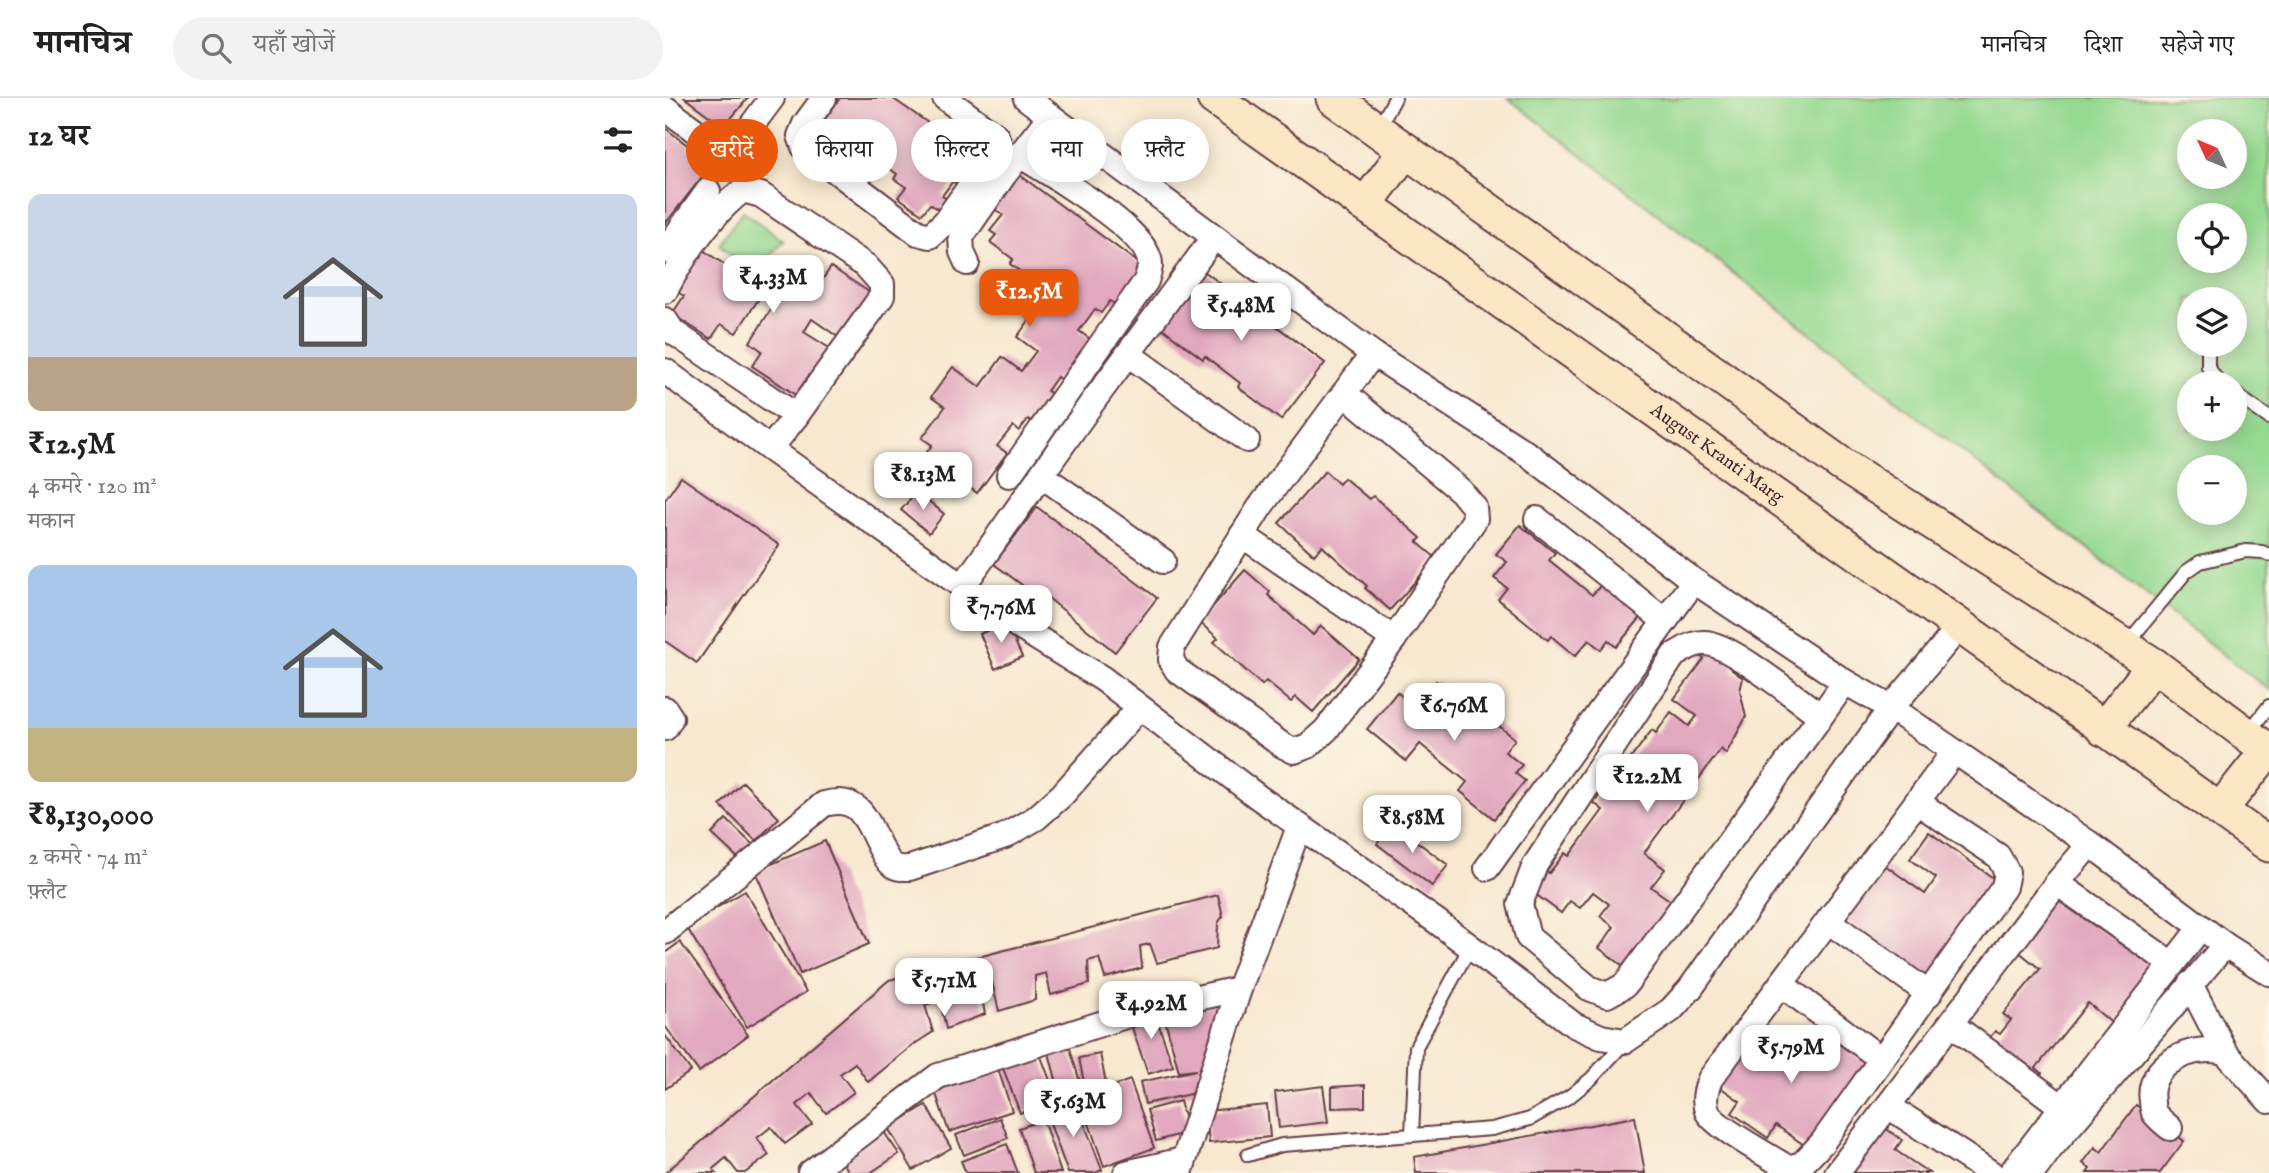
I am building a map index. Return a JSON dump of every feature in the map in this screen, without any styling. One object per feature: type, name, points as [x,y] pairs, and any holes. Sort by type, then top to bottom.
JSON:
[{"type":"main road","name":"August Kranti Marg","points":[[1214,98],[2269,845]]},
{"type":"main road","points":[[1333,98],[1840,464],[2154,665],[2261,745],[2221,810]]},
{"type":"main road","points":[[1365,205],[1406,150]]},
{"type":"main road","points":[[2103,729],[2154,665]]},
{"type":"street","points":[[665,108],[716,146],[727,151],[735,148],[772,98]]},
{"type":"street","points":[[824,98],[805,124],[800,136],[804,147],[918,233],[930,236],[945,222],[999,145],[996,136],[945,98]]},
{"type":"street","points":[[1026,98],[1373,354],[1529,455],[1694,581],[1845,682],[1891,708],[2090,844],[2225,945],[2269,974]]},
{"type":"street","points":[[967,263],[962,252],[961,237],[1050,116]]},
{"type":"street","points":[[1009,475],[1146,281],[1151,264],[1143,244],[1121,222],[1020,155]]},
{"type":"street","points":[[665,291],[704,228],[725,204],[743,190],[761,195],[866,266],[882,284],[882,296],[770,449]]},
{"type":"street","points":[[665,251],[708,191]]},
{"type":"street","points":[[963,586],[1214,237]]},
{"type":"street","points":[[665,320],[673,332],[796,416]]},
{"type":"street","points":[[1128,354],[1247,440]]},
{"type":"street","points":[[1344,393],[1461,491],[1474,507],[1475,519],[1394,639],[1326,730],[1308,746],[1294,751],[1177,670],[1171,660],[1172,647],[1260,507],[1344,393],[1373,354]]},
{"type":"street","points":[[667,376],[1021,628],[1103,679],[1299,827],[1471,947],[1574,1025],[1601,1037],[1625,1041],[1671,1010],[1690,989],[1891,708],[1960,626]]},
{"type":"street","points":[[1041,475],[1163,561]]},
{"type":"street","points":[[1537,519],[1665,621]]},
{"type":"street","points":[[1242,535],[1394,639]]},
{"type":"street","points":[[1487,868],[1694,581]]},
{"type":"street","points":[[1821,716],[1729,650],[1709,642],[1696,643],[1674,655],[1535,864],[1520,904],[1528,937],[1589,988],[1607,995],[1625,985],[1821,716],[1845,682]]},
{"type":"street","points":[[665,932],[824,804],[838,800],[853,804],[863,816],[888,861],[897,868],[910,869],[1005,836],[1036,818],[1062,795],[1139,708]]},
{"type":"street","points":[[665,709],[671,718],[665,728]]},
{"type":"street","points":[[1917,802],[1998,856],[2007,872],[2004,887],[1822,1143],[1802,1164],[1788,1168],[1707,1114],[1704,1095],[1710,1079],[1954,752]]},
{"type":"street","points":[[1126,1173],[1182,1167],[1239,989],[1299,827]]},
{"type":"street","points":[[1837,1173],[2057,883],[2090,844]]},
{"type":"street","points":[[2057,883],[2172,964]]},
{"type":"street","points":[[1828,921],[1929,993]]},
{"type":"street","points":[[2011,1173],[2201,927]]},
{"type":"street","points":[[2032,1173],[2225,945]]},
{"type":"street","points":[[1781,984],[1881,1059]]},
{"type":"street","points":[[2190,984],[2225,1052],[2269,1101]]},
{"type":"street","points":[[810,1173],[938,1076],[1150,1008],[1239,989]]},
{"type":"street","points":[[1951,1024],[2061,1106]]},
{"type":"street","points":[[2170,1128],[2153,1112],[2150,1091],[2155,1075],[2173,1059],[2189,1053],[2213,1048],[2225,1052]]},
{"type":"street","points":[[1888,1106],[1991,1173]]},
{"type":"lane","points":[[1378,130],[1395,98]]},
{"type":"lane","points":[[2247,402],[2269,418]]},
{"type":"lane","points":[[2125,646],[2186,572],[2200,562],[2246,551],[2269,555]]},
{"type":"lane","points":[[2261,745],[2269,706]]},
{"type":"lane","points":[[1412,1135],[1416,1046],[1471,947]]},
{"type":"lane","points":[[1248,1155],[1282,1145],[1492,1129],[1530,1119],[1570,1096],[1591,1079],[1625,1041]]},
{"type":"green space","points":[[1508,98],[2269,98],[2269,690]]},
{"type":"green space","points":[[743,211],[783,241],[754,273],[719,244]]},
{"type":"building","points":[[685,98],[748,98],[731,119],[713,119]]},
{"type":"building","points":[[840,98],[892,98],[922,119],[911,119],[911,182],[952,182],[942,196],[949,200],[941,211],[930,204],[922,214],[898,197],[906,187],[897,181],[897,119],[825,119]]},
{"type":"building","points":[[665,128],[686,144],[686,182],[698,182],[665,224]]},
{"type":"building","points":[[1017,173],[1144,267],[1116,305],[1110,301],[1101,313],[1095,309],[1079,331],[1090,339],[1061,380],[1057,377],[1047,391],[1051,393],[1031,421],[1028,419],[1019,431],[1013,426],[997,446],[1007,453],[977,493],[925,455],[932,445],[922,438],[945,407],[931,397],[953,367],[980,387],[1002,357],[1021,371],[1036,351],[1017,337],[1049,293],[1010,264],[1013,259],[990,242],[996,235],[990,231],[1003,215],[992,207],[1013,182]]},
{"type":"building","points":[[703,250],[752,283],[759,272],[771,280],[777,272],[799,287],[809,271],[822,280],[831,267],[872,294],[841,339],[812,319],[804,332],[834,351],[802,399],[752,366],[762,351],[750,342],[775,303],[762,294],[736,333],[721,324],[711,339],[672,314],[684,296],[676,291]]},
{"type":"building","points":[[1200,268],[1325,363],[1281,420],[1238,387],[1240,383],[1157,324]]},
{"type":"building","points":[[1325,471],[1339,484],[1344,478],[1369,499],[1373,496],[1421,538],[1417,542],[1436,558],[1390,610],[1322,546],[1314,555],[1279,523]]},
{"type":"building","points":[[681,477],[779,545],[697,663],[665,641],[665,500]]},
{"type":"building","points":[[917,491],[944,514],[929,533],[901,510]]},
{"type":"building","points":[[1037,507],[1157,598],[1115,652],[1042,593],[1038,597],[994,564]]},
{"type":"building","points":[[1520,525],[1555,553],[1549,560],[1592,595],[1604,582],[1643,615],[1616,647],[1608,640],[1601,650],[1589,640],[1575,656],[1551,636],[1548,640],[1498,599],[1507,588],[1494,578],[1507,562],[1496,554]]},
{"type":"building","points":[[1245,570],[1270,592],[1268,595],[1313,635],[1321,626],[1359,659],[1313,712],[1296,697],[1291,702],[1266,681],[1262,685],[1214,642],[1218,638],[1199,622]]},
{"type":"building","points":[[1006,621],[1022,657],[995,669],[980,634]]},
{"type":"building","points":[[1708,647],[1735,664],[1732,670],[1743,678],[1740,691],[1746,717],[1726,754],[1721,749],[1644,853],[1665,869],[1651,887],[1678,906],[1630,971],[1599,948],[1614,927],[1600,916],[1609,904],[1593,892],[1580,908],[1570,901],[1561,913],[1530,890],[1545,870],[1549,873],[1565,853],[1569,856],[1603,810],[1594,803],[1606,786],[1609,788],[1652,730],[1656,733],[1671,712],[1689,726],[1697,716],[1674,699],[1704,659],[1700,656]]},
{"type":"building","points":[[1436,681],[1462,702],[1465,698],[1515,739],[1505,752],[1522,765],[1515,773],[1525,781],[1494,819],[1460,791],[1467,782],[1420,744],[1406,761],[1367,729],[1397,692],[1404,698],[1411,689],[1423,698]]},
{"type":"building","points":[[743,782],[779,818],[756,841],[720,805]]},
{"type":"building","points":[[726,819],[754,846],[740,860],[712,834]]},
{"type":"building","points":[[1392,823],[1448,865],[1432,886],[1377,844]]},
{"type":"building","points":[[1929,832],[2000,883],[1929,982],[1840,918],[1882,863],[1925,894],[1936,878],[1910,859]]},
{"type":"building","points":[[825,841],[869,944],[800,974],[755,871]]},
{"type":"building","points":[[745,891],[806,992],[747,1027],[686,926]]},
{"type":"building","points":[[1218,895],[1223,916],[1218,923],[1217,948],[1157,963],[1150,944],[1140,946],[1142,968],[1105,978],[1099,958],[1088,961],[1089,984],[1051,995],[1046,973],[1035,976],[1035,1000],[999,1011],[992,982],[980,987],[985,1014],[946,1029],[940,1000],[925,1005],[933,1032],[868,1082],[855,1063],[840,1074],[854,1092],[826,1113],[811,1093],[797,1105],[812,1124],[785,1144],[771,1127],[757,1138],[769,1155],[745,1173],[738,1173],[726,1158],[713,1169],[716,1173],[665,1173],[889,980]]},
{"type":"building","points":[[2053,897],[2157,969],[2114,1025],[2088,1003],[2036,1068],[2042,1073],[2034,1083],[1984,1044],[1995,1031],[2000,1034],[2011,1020],[2003,1014],[2040,969],[2012,946]]},
{"type":"building","points":[[680,942],[748,1035],[699,1072],[665,1026],[665,953]]},
{"type":"building","points":[[1226,995],[1211,1067],[1199,1069],[1204,1091],[1145,1104],[1140,1082],[1196,1070],[1179,1072],[1162,1008]]},
{"type":"building","points":[[1153,1008],[1173,1066],[1148,1074],[1128,1016]]},
{"type":"building","points":[[1753,1027],[1800,1061],[1821,1031],[1870,1066],[1811,1150],[1776,1125],[1768,1138],[1732,1113],[1740,1101],[1714,1083]]},
{"type":"building","points":[[665,1035],[691,1071],[665,1089]]},
{"type":"building","points":[[1066,1035],[1083,1092],[1061,1098],[1046,1042]]},
{"type":"building","points":[[1037,1046],[1057,1099],[1020,1113],[1000,1060]]},
{"type":"building","points":[[1100,1054],[1107,1088],[1086,1092],[1079,1058]]},
{"type":"building","points":[[998,1069],[1012,1111],[949,1132],[935,1091]]},
{"type":"building","points":[[1130,1080],[1154,1148],[1104,1166],[1080,1098]]},
{"type":"building","points":[[1365,1085],[1365,1107],[1332,1108],[1332,1087]]},
{"type":"building","points":[[1323,1086],[1328,1122],[1279,1128],[1275,1092]]},
{"type":"building","points":[[1075,1099],[1102,1170],[1095,1173],[1068,1173],[1045,1110]]},
{"type":"building","points":[[1180,1101],[1188,1132],[1156,1141],[1147,1110]]},
{"type":"building","points":[[926,1105],[951,1148],[913,1170],[888,1128]]},
{"type":"building","points":[[1267,1105],[1270,1137],[1209,1143],[1206,1111]]},
{"type":"building","points":[[2136,1105],[2184,1141],[2160,1173],[2087,1173],[2090,1169],[2083,1163],[2095,1147],[2101,1152]]},
{"type":"building","points":[[1635,1117],[1645,1173],[1416,1173],[1414,1157]]},
{"type":"building","points":[[1000,1118],[1008,1138],[964,1155],[956,1135]]},
{"type":"building","points":[[1043,1120],[1061,1173],[1034,1173],[1019,1128]]},
{"type":"building","points":[[1879,1124],[1902,1140],[1895,1150],[1929,1173],[1851,1173]]},
{"type":"building","points":[[884,1132],[899,1154],[870,1173],[850,1173],[841,1160]]},
{"type":"building","points":[[1007,1144],[1018,1173],[966,1173],[961,1161]]}]
